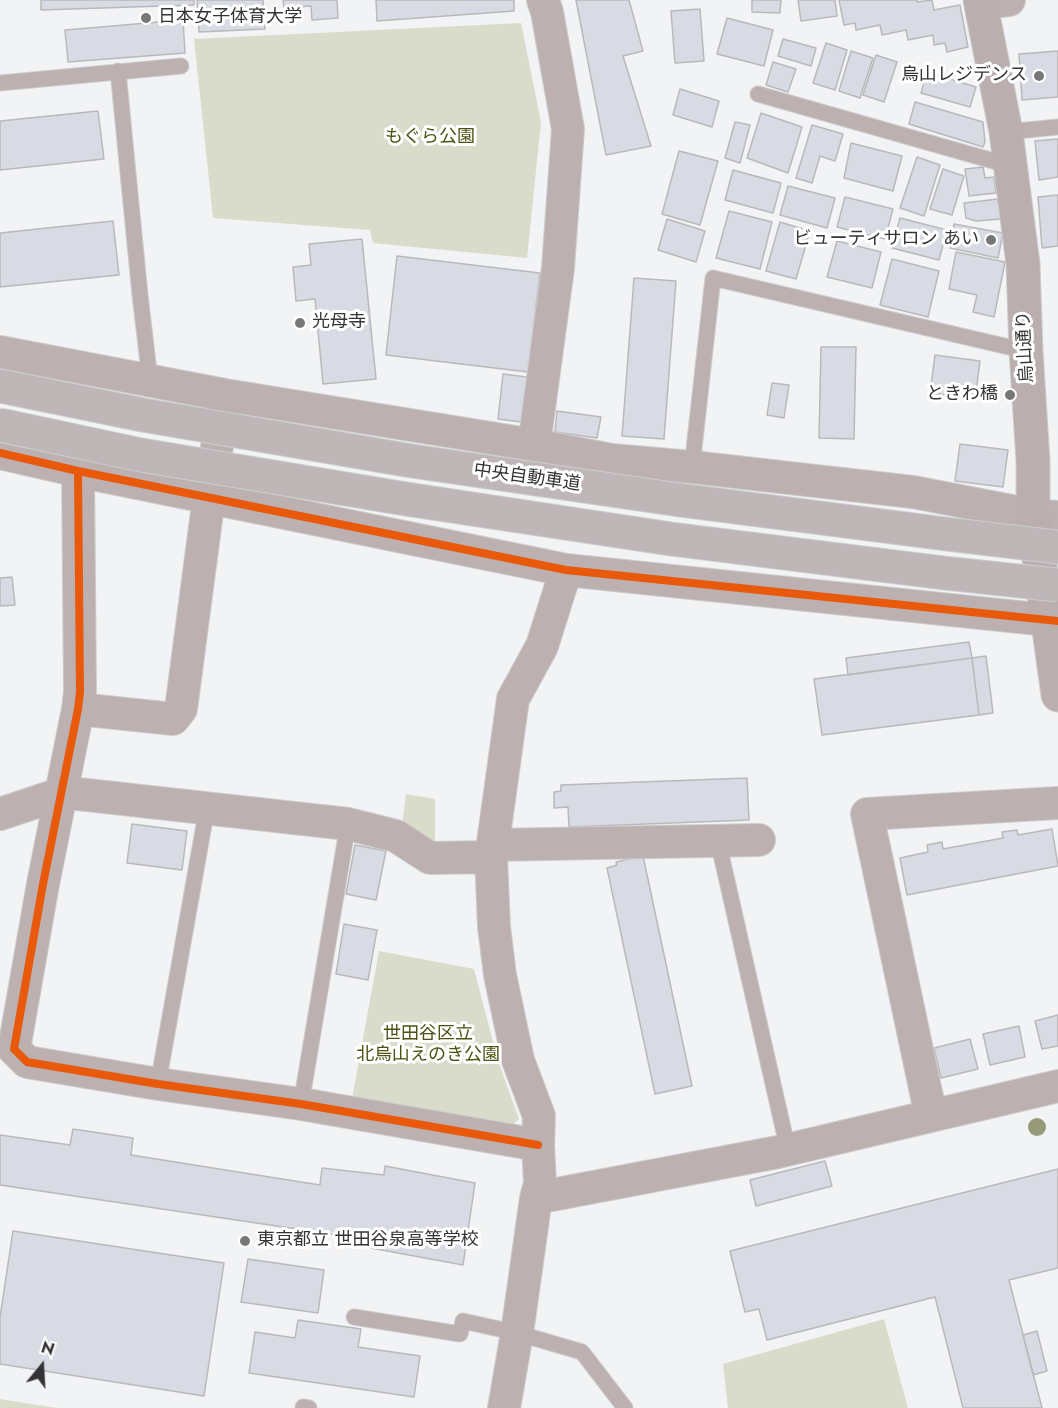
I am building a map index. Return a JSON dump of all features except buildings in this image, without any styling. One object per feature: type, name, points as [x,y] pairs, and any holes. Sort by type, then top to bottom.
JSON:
[{"type":"highway","name":"中央自動車道","points":[[0,386],[143,415],[424,462],[680,500],[1058,547]]},
{"type":"highway","points":[[0,425],[141,455],[406,499],[671,539],[1058,585]]},
{"type":"street","points":[[534,445],[558,268],[568,129],[548,12],[543,0]]},
{"type":"street","name":"烏山通り","points":[[990,1],[1023,264],[1033,461],[1046,516],[1058,695]]},
{"type":"street","points":[[0,352],[225,395],[534,445],[612,460],[692,466],[914,492],[1046,516]]},
{"type":"street","points":[[78,709],[173,719],[181,709],[208,497],[225,395]]},
{"type":"street","points":[[0,453],[78,471],[566,570],[1053,621]]},
{"type":"street","points":[[78,471],[80,692],[43,884],[15,1049],[27,1062],[158,1084],[301,1104],[538,1145]]},
{"type":"street","points":[[504,1408],[540,1183],[539,1116],[518,1060],[500,975],[494,927],[492,851],[513,699],[542,646],[566,570]]},
{"type":"street","points":[[0,814],[60,794],[78,794],[348,824],[396,836],[430,858],[492,851],[759,840]]},
{"type":"street","points":[[931,1116],[867,814],[1058,803]]},
{"type":"street","points":[[536,1198],[788,1150],[1058,1086]]},
{"type":"lane","points":[[0,83],[181,66]]},
{"type":"lane","points":[[118,71],[150,380]]},
{"type":"lane","points":[[758,94],[1011,166]]},
{"type":"lane","points":[[1006,132],[1058,127]]},
{"type":"lane","points":[[692,466],[713,278],[1026,351]]},
{"type":"lane","points":[[158,1084],[207,808]]},
{"type":"lane","points":[[301,1104],[348,824]]},
{"type":"lane","points":[[718,841],[788,1150]]},
{"type":"lane","points":[[354,1317],[460,1334],[463,1321],[517,1333],[582,1352],[624,1408]]},
{"type":"green space","name":"もぐら公園","points":[[521,23],[541,122],[527,258],[373,243],[370,230],[213,218],[194,39]]},
{"type":"green space","points":[[406,794],[435,799],[435,845],[402,825]]},
{"type":"green space","name":"世田谷区立 北烏山えのき公園","points":[[379,951],[474,969],[498,1061],[519,1119],[512,1126],[352,1099]]},
{"type":"green space","points":[[884,1319],[908,1408],[728,1408],[723,1364]]},
{"type":"green space","points":[[0,1399],[57,1408],[0,1408]]},
{"type":"cycle path","points":[[0,453],[78,471],[566,570],[1058,621]]},
{"type":"cycle path","points":[[78,471],[80,692],[14,1049],[27,1062],[158,1084],[301,1104],[538,1145]]},
{"type":"place","name":"日本女子体育大学","points":[[146,18]]},
{"type":"place","name":"烏山レジデンス","points":[[1039,76]]},
{"type":"place","name":"ビューティサロン あい","points":[[991,240]]},
{"type":"place","name":"光母寺","points":[[300,323]]},
{"type":"place","name":"ときわ橋","points":[[1010,395]]},
{"type":"place","name":"東京都立 世田谷泉高等学校","points":[[245,1241]]}]
